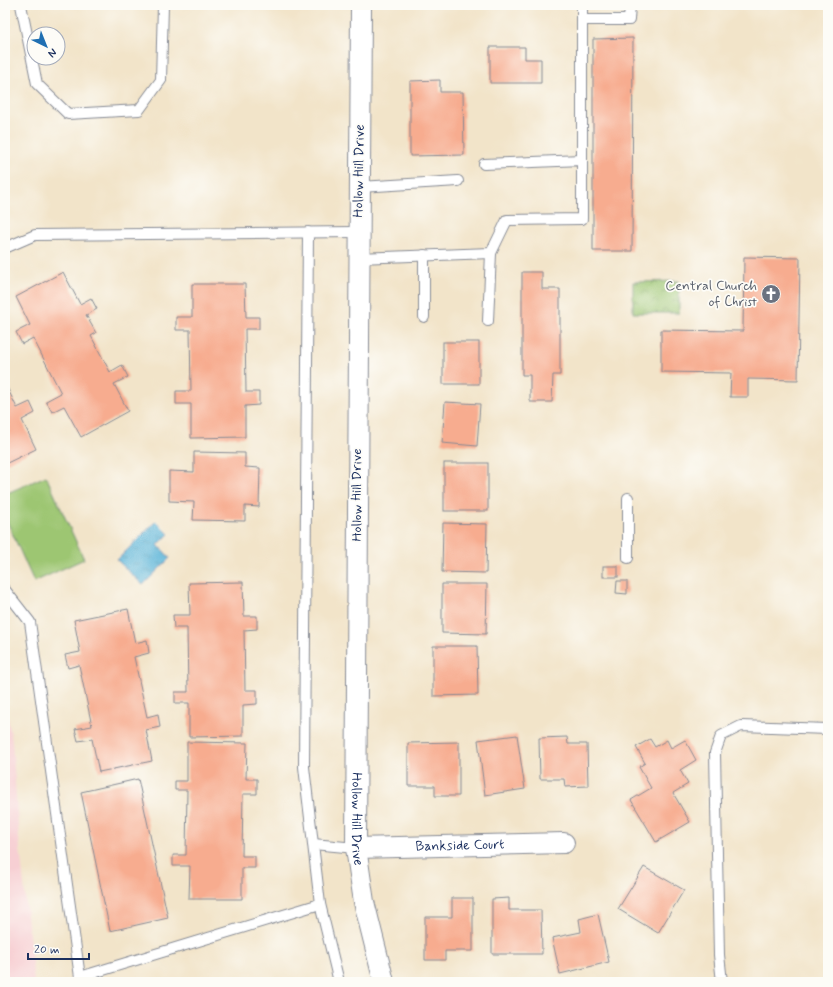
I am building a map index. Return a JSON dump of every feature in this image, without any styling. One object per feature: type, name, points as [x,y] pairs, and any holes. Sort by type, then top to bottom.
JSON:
[{"type":"street","name":"Hollow Hill Drive","points":[[361,5],[360,187],[358,232],[356,848],[364,902],[384,982]]},
{"type":"street","name":"Bankside Court","points":[[356,848],[564,843]]},
{"type":"lane","points":[[21,5],[37,84],[68,114],[139,110],[162,80],[163,5]]},
{"type":"lane","points":[[488,321],[491,253],[507,220],[582,219],[582,5]]},
{"type":"lane","points":[[582,20],[629,20],[630,5]]},
{"type":"lane","points":[[484,164],[582,160]]},
{"type":"lane","points":[[360,187],[458,182]]},
{"type":"lane","points":[[308,232],[304,767],[320,904],[339,982]]},
{"type":"lane","points":[[5,248],[34,235],[358,232]]},
{"type":"lane","points":[[358,258],[491,253]]},
{"type":"lane","points":[[424,255],[424,317]]},
{"type":"lane","points":[[628,498],[628,558]]},
{"type":"lane","points":[[5,590],[30,622],[79,980],[320,904]]},
{"type":"lane","points":[[722,982],[719,955],[715,753],[722,736],[741,726],[828,729]]},
{"type":"lane","points":[[313,844],[356,848]]},
{"type":"shaded area","points":[[5,702],[12,741],[19,838],[34,982],[5,982]]},
{"type":"green space","points":[[679,281],[679,313],[633,313],[633,282]]},
{"type":"green space","points":[[46,476],[84,559],[34,582],[5,517],[5,494]]},
{"type":"water","points":[[156,521],[169,534],[158,545],[170,558],[143,585],[117,560]]},
{"type":"building","points":[[633,38],[632,251],[593,251],[593,39]]},
{"type":"building","points":[[490,47],[525,47],[525,59],[541,59],[541,83],[490,83]]},
{"type":"building","points":[[440,80],[440,92],[463,92],[464,155],[410,156],[410,81]]},
{"type":"building","name":"Central Church of Christ","points":[[744,257],[800,258],[798,380],[748,379],[748,397],[730,397],[731,373],[661,372],[661,330],[743,331]]},
{"type":"building","points":[[63,272],[80,304],[91,298],[97,309],[86,315],[96,333],[91,336],[110,372],[122,365],[128,377],[114,384],[128,411],[81,437],[64,406],[52,412],[46,401],[61,393],[33,338],[22,344],[16,332],[30,325],[16,297]]},
{"type":"building","points":[[522,272],[542,272],[542,289],[560,289],[560,375],[553,375],[552,402],[530,402],[530,375],[522,375]]},
{"type":"building","points":[[192,284],[245,284],[246,317],[259,317],[259,329],[245,329],[246,392],[259,392],[259,405],[245,406],[245,437],[191,438],[191,404],[176,404],[176,391],[191,391],[190,330],[176,330],[176,317],[192,317]]},
{"type":"building","points":[[443,342],[479,342],[479,384],[443,384]]},
{"type":"building","points":[[5,383],[17,408],[30,402],[35,413],[22,420],[36,449],[5,464]]},
{"type":"building","points":[[445,402],[480,404],[477,446],[442,443]]},
{"type":"building","points":[[194,452],[245,453],[245,467],[260,468],[259,507],[245,506],[245,521],[193,520],[194,502],[169,501],[169,471],[194,472]]},
{"type":"building","points":[[444,463],[488,463],[488,511],[444,511]]},
{"type":"building","points":[[443,523],[487,524],[486,573],[442,572]]},
{"type":"building","points":[[603,566],[618,566],[618,577],[603,577]]},
{"type":"building","points":[[617,581],[627,581],[627,594],[616,593]]},
{"type":"building","points":[[243,582],[244,616],[257,616],[257,629],[244,630],[245,690],[257,690],[257,704],[243,705],[243,736],[189,737],[189,703],[175,703],[175,692],[188,692],[187,628],[174,628],[173,615],[190,615],[189,583]]},
{"type":"building","points":[[442,584],[487,584],[486,634],[442,633]]},
{"type":"building","points":[[128,609],[135,643],[147,640],[149,653],[134,657],[147,717],[158,714],[160,727],[146,730],[152,761],[99,772],[92,739],[78,741],[75,729],[92,726],[79,665],[68,668],[65,655],[80,652],[74,620]]},
{"type":"building","points":[[433,646],[477,646],[478,695],[433,696]]},
{"type":"building","points":[[517,735],[525,789],[485,795],[478,740]]},
{"type":"building","points":[[567,737],[568,744],[587,744],[588,786],[565,787],[564,779],[540,779],[539,738]]},
{"type":"building","points":[[650,739],[655,747],[667,740],[671,748],[685,740],[696,760],[680,770],[688,784],[673,793],[690,822],[656,842],[631,800],[651,788],[639,767],[645,763],[636,747]]},
{"type":"building","points":[[187,742],[247,743],[246,779],[257,779],[257,794],[243,794],[242,856],[255,856],[255,868],[242,868],[242,899],[189,899],[190,866],[173,866],[173,855],[186,855],[187,790],[175,790],[175,781],[187,781]]},
{"type":"building","points":[[459,742],[459,796],[435,796],[435,786],[408,786],[408,743]]},
{"type":"building","points":[[138,779],[168,918],[110,931],[81,792]]},
{"type":"building","points":[[644,867],[684,890],[658,933],[618,909]]},
{"type":"building","points":[[452,898],[473,898],[473,951],[445,951],[445,960],[425,960],[425,917],[452,917]]},
{"type":"building","points":[[509,898],[509,910],[541,910],[542,954],[492,954],[492,899]]},
{"type":"building","points":[[598,914],[609,962],[560,974],[552,938],[581,932],[579,919]]},
{"type":"place","name":"Central Church of Christ","points":[[771,294]]}]
